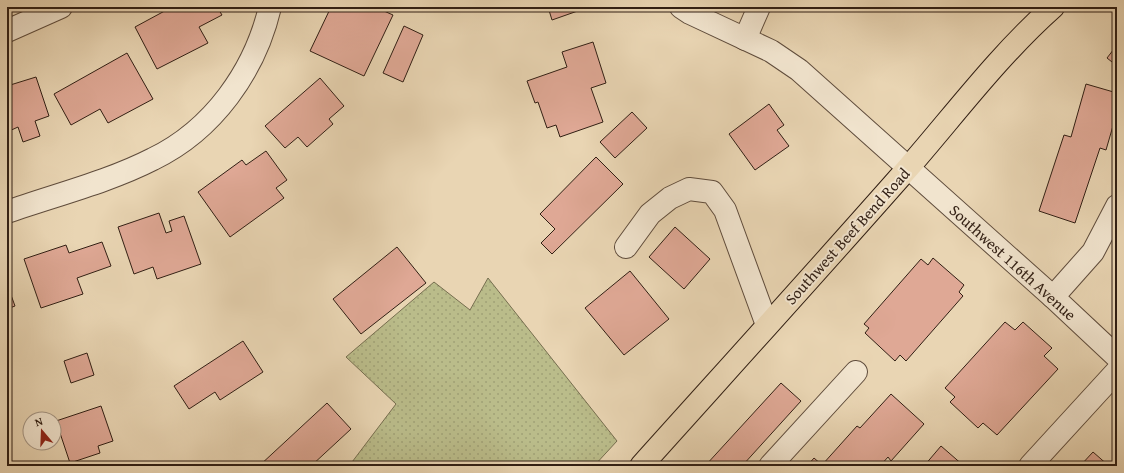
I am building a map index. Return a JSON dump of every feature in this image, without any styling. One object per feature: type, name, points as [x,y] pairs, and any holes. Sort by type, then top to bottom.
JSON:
[{"type":"main road","name":"Southwest Beef Bend Road","points":[[641,466],[908,167],[964,102],[1036,22],[1053,7]]},
{"type":"street","points":[[7,31],[61,7]]},
{"type":"street","points":[[7,212],[155,159],[182,141],[209,120],[227,99],[245,71],[265,26],[270,7]]},
{"type":"street","name":"Southwest 116th Avenue","points":[[681,7],[690,14],[771,51],[799,70],[1053,297],[1117,357]]},
{"type":"street","points":[[745,39],[759,7]]},
{"type":"street","points":[[626,247],[650,214],[670,198],[689,189],[712,192],[725,210],[767,325]]},
{"type":"street","points":[[1053,297],[1093,252],[1117,206]]},
{"type":"street","points":[[1030,466],[1117,371]]},
{"type":"street","points":[[770,466],[856,372]]},
{"type":"green space","points":[[488,278],[617,441],[594,466],[349,466],[396,404],[346,357],[434,282],[470,310]]},
{"type":"building","points":[[172,7],[217,7],[222,15],[199,27],[208,43],[157,69],[135,27]]},
{"type":"building","points":[[331,7],[375,7],[393,15],[364,76],[310,51]]},
{"type":"building","points":[[548,7],[589,7],[552,20]]},
{"type":"building","points":[[404,26],[423,35],[403,82],[383,73]]},
{"type":"building","points":[[593,42],[606,83],[591,88],[603,122],[560,137],[556,125],[547,128],[538,102],[535,103],[527,81],[567,67],[562,52]]},
{"type":"building","points":[[1117,45],[1117,66],[1107,58]]},
{"type":"building","points":[[127,53],[153,99],[108,123],[100,109],[71,125],[54,94]]},
{"type":"building","points":[[36,77],[49,116],[35,121],[40,136],[23,142],[18,127],[7,132],[7,86]]},
{"type":"building","points":[[320,78],[344,106],[329,119],[333,124],[307,147],[298,137],[285,148],[265,126]]},
{"type":"building","points":[[1086,84],[1117,93],[1117,112],[1106,150],[1100,148],[1075,223],[1039,211],[1064,135],[1071,137]]},
{"type":"building","points":[[769,104],[784,125],[777,130],[789,146],[755,170],[729,134]]},
{"type":"building","points":[[632,112],[647,128],[615,158],[600,142]]},
{"type":"building","points":[[266,151],[287,180],[276,188],[284,198],[230,237],[198,192],[242,160],[246,165]]},
{"type":"building","points":[[596,157],[623,184],[552,254],[541,243],[555,229],[540,214]]},
{"type":"building","points":[[159,213],[166,233],[172,231],[169,221],[184,216],[201,264],[157,279],[153,267],[134,274],[118,227]]},
{"type":"building","points":[[675,227],[710,259],[684,289],[649,257]]},
{"type":"building","points":[[102,242],[111,266],[77,278],[83,294],[41,308],[24,259],[66,245],[69,253]]},
{"type":"building","points":[[397,247],[426,283],[361,334],[333,299]]},
{"type":"building","points":[[933,258],[964,285],[959,292],[963,296],[906,361],[900,355],[895,361],[865,333],[869,328],[864,324],[921,259],[928,265]]},
{"type":"building","points":[[630,271],[669,319],[624,355],[585,308]]},
{"type":"building","points":[[7,284],[15,306],[7,309]]},
{"type":"building","points":[[1005,322],[1015,330],[1023,322],[1052,348],[1044,356],[1058,369],[997,435],[983,423],[978,428],[950,402],[955,397],[945,388]]},
{"type":"building","points":[[243,341],[263,372],[220,400],[215,392],[189,409],[174,386]]},
{"type":"building","points":[[87,353],[94,375],[71,383],[64,361]]},
{"type":"building","points":[[781,383],[801,401],[742,466],[705,466]]},
{"type":"building","points":[[891,394],[924,424],[891,461],[888,457],[880,466],[807,466],[814,458],[822,465],[857,426],[860,428]]},
{"type":"building","points":[[327,403],[351,429],[311,466],[259,466]]},
{"type":"building","points":[[101,406],[113,441],[98,446],[100,453],[70,463],[62,439],[62,419]]},
{"type":"building","points":[[941,446],[964,466],[924,466]]},
{"type":"building","points":[[1093,452],[1109,466],[1080,466]]}]
